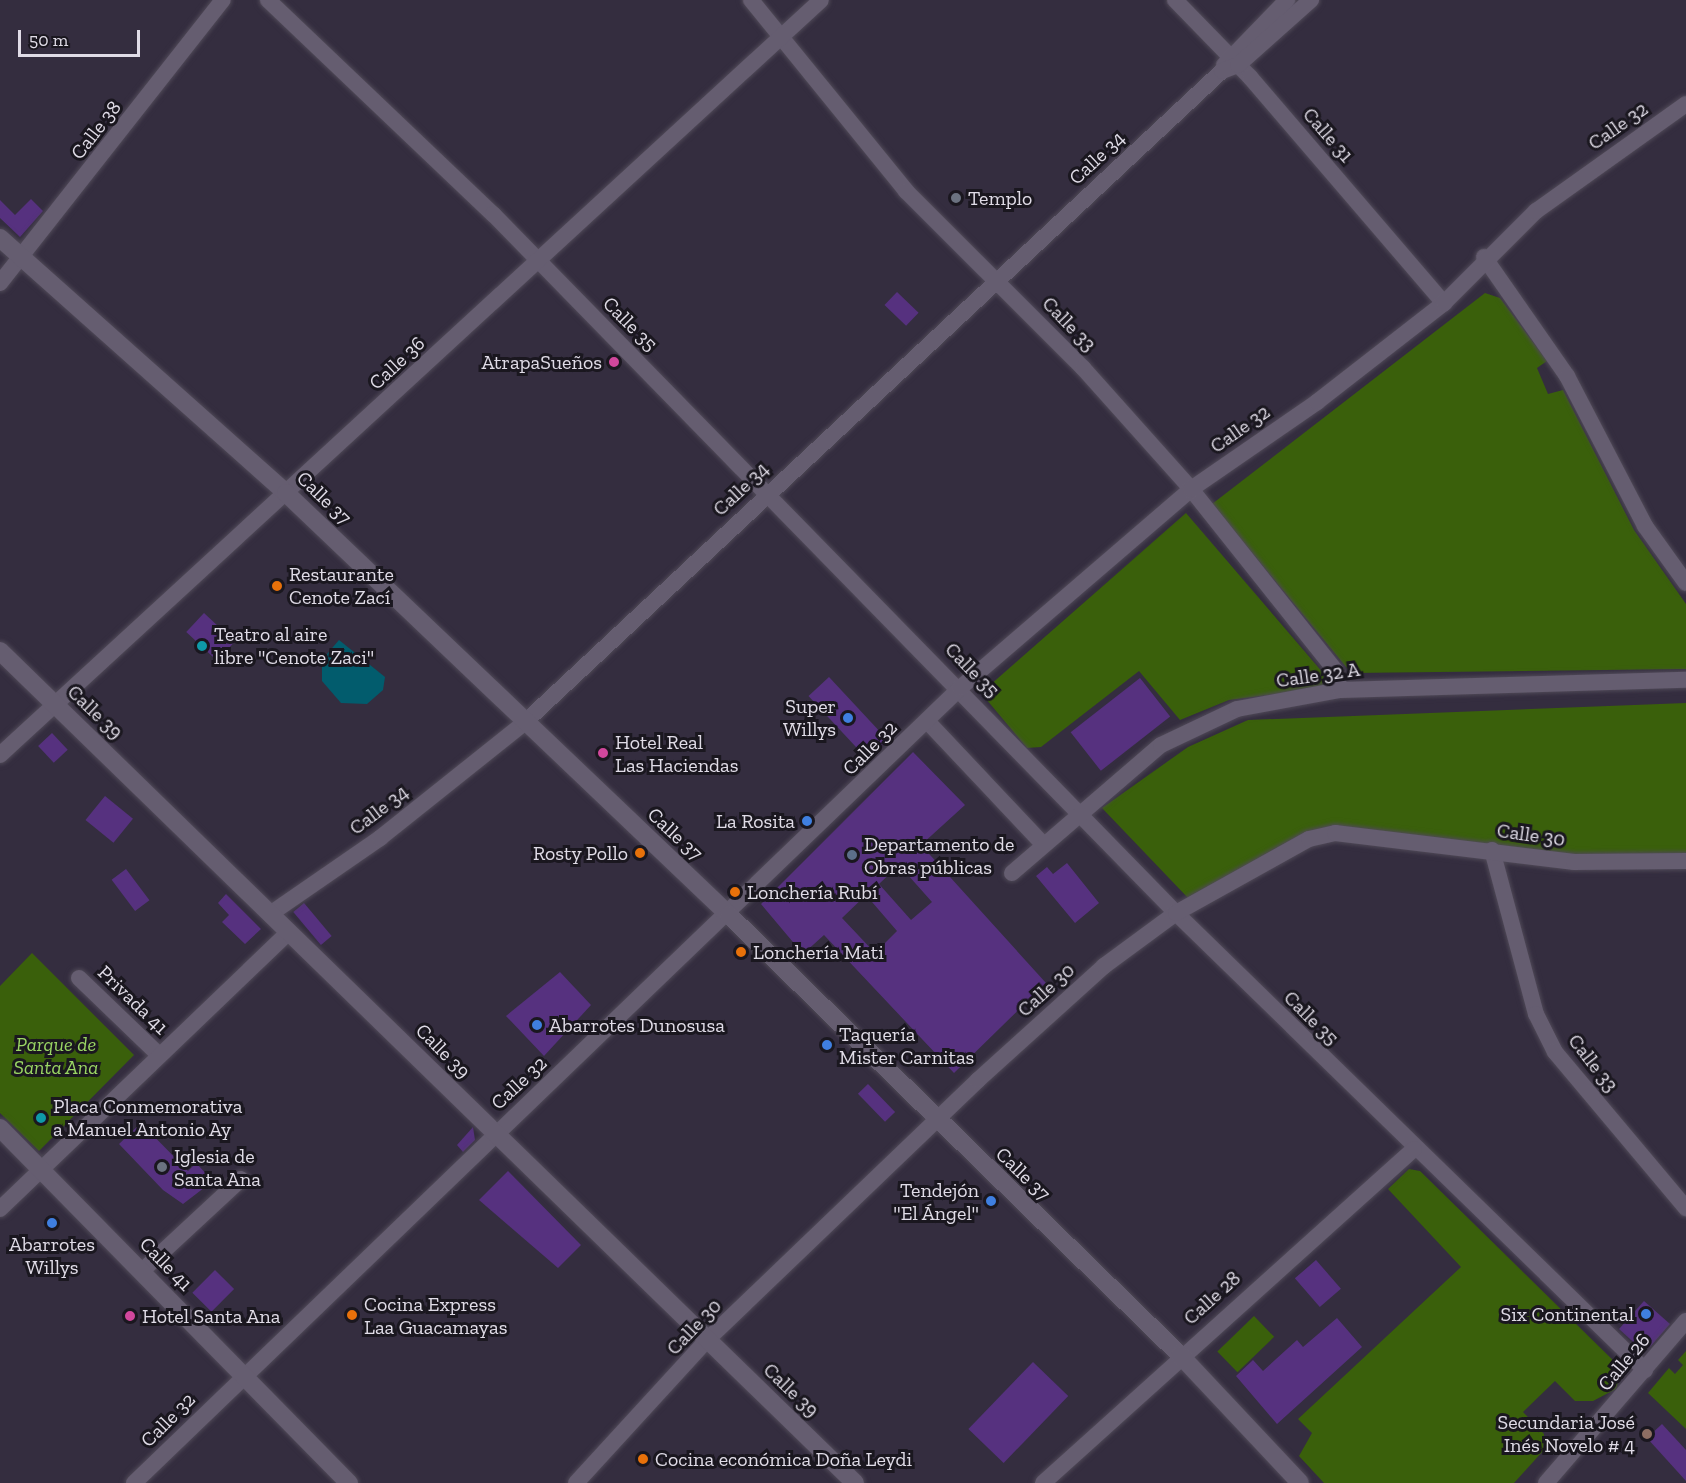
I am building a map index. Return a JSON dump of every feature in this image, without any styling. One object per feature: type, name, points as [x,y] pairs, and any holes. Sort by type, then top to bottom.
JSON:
[{"type":"street","name":"Calle 38","points":[[0,284],[22,259],[223,0]]},
{"type":"street","name":"Calle 35","points":[[268,0],[538,261],[768,492],[1176,914],[1414,1149],[1645,1370]]},
{"type":"street","name":"Calle 33","points":[[751,0],[906,191],[996,280],[1191,489],[1336,671],[1340,690]]},
{"type":"street","name":"Calle 36","points":[[0,755],[53,703],[286,493],[821,0]]},
{"type":"street","name":"Calle 31","points":[[1175,0],[1229,64],[1444,303]]},
{"type":"street","name":"Calle 34","points":[[1229,64],[1287,0]]},
{"type":"street","name":"Calle 34","points":[[270,914],[380,838],[524,723],[768,492],[1229,64],[1311,0]]},
{"type":"street","name":"Calle 32","points":[[134,1483],[242,1376],[729,915],[960,688],[1191,489],[1317,402],[1444,303],[1484,257],[1536,211],[1686,104]]},
{"type":"street","name":"Calle 37","points":[[0,238],[286,493],[524,723],[729,915],[936,1122],[1180,1355],[1300,1483]]},
{"type":"street","points":[[1484,257],[1561,366],[1645,526],[1686,583]]},
{"type":"street","name":"Calle 39","points":[[0,651],[495,1136],[855,1483]]},
{"type":"street","name":"Calle 32 A","points":[[1012,873],[1078,813],[1161,745],[1203,721],[1340,690],[1686,680]]},
{"type":"street","points":[[927,721],[1044,845]]},
{"type":"street","name":"Calle 30","points":[[576,1483],[707,1340],[1104,966],[1176,914],[1309,839],[1335,833],[1574,861],[1686,861]]},
{"type":"street","name":"Calle 33","points":[[1492,850],[1536,1014],[1555,1052],[1686,1208]]},
{"type":"street","points":[[0,1209],[158,1053],[289,932]]},
{"type":"street","name":"Privada 41","points":[[79,978],[158,1053]]},
{"type":"street","name":"Calle 41","points":[[0,1128],[350,1483]]},
{"type":"street","name":"Calle 28","points":[[1043,1483],[1180,1355],[1414,1149]]},
{"type":"street","points":[[142,1271],[241,1179]]},
{"type":"street","name":"Calle 26","points":[[1546,1483],[1685,1323]]},
{"type":"green space","points":[[1485,293],[1500,298],[1547,361],[1537,368],[1548,394],[1563,390],[1634,530],[1686,604],[1686,669],[1351,673],[1212,504]]},
{"type":"green space","points":[[1186,513],[1324,674],[1322,688],[1229,700],[1180,720],[1139,671],[1041,747],[1027,748],[981,693]]},
{"type":"green space","points":[[1686,703],[1686,854],[1561,858],[1338,827],[1189,899],[1102,808],[1188,747],[1248,720]]},
{"type":"green space","name":"Parque de Santa Ana","points":[[32,953],[134,1055],[39,1151],[0,1113],[0,986]]},
{"type":"green space","points":[[1409,1169],[1420,1171],[1622,1369],[1616,1389],[1593,1401],[1575,1401],[1555,1381],[1523,1412],[1544,1434],[1543,1451],[1514,1483],[1324,1483],[1299,1456],[1312,1433],[1298,1419],[1461,1267],[1388,1189]]},
{"type":"green space","points":[[1254,1316],[1274,1337],[1237,1372],[1217,1351]]},
{"type":"green space","points":[[1686,1351],[1686,1429],[1648,1393],[1669,1368],[1675,1374],[1683,1365],[1678,1360]]},
{"type":"water","points":[[339,640],[385,677],[383,690],[367,704],[341,703],[322,681],[322,660]]},
{"type":"building","points":[[31,199],[43,211],[20,237],[0,218],[0,200],[15,215]]},
{"type":"building","points":[[897,292],[919,313],[906,326],[884,305]]},
{"type":"building","points":[[204,613],[235,642],[217,661],[186,632]]},
{"type":"building","name":"Super Willys","points":[[829,677],[888,740],[867,759],[809,696]]},
{"type":"building","points":[[1140,678],[1170,717],[1101,771],[1071,732]]},
{"type":"building","points":[[52,733],[68,750],[54,763],[38,746]]},
{"type":"building","points":[[913,752],[965,805],[921,845],[1046,983],[954,1073],[824,935],[803,954],[761,904]],"holes":[[[899,865],[932,902],[911,920],[879,884]],[[866,895],[897,931],[875,953],[842,918]]]},
{"type":"building","points":[[105,796],[133,819],[113,843],[85,820]]},
{"type":"building","points":[[1067,863],[1099,903],[1075,923],[1036,876],[1047,867],[1053,874]]},
{"type":"building","points":[[126,869],[149,900],[135,911],[112,880]]},
{"type":"building","points":[[226,894],[261,929],[245,944],[222,922],[229,915],[218,903]]},
{"type":"building","points":[[304,903],[332,936],[321,945],[293,912]]},
{"type":"building","points":[[560,972],[591,1005],[544,1056],[506,1016]]},
{"type":"building","points":[[868,1084],[895,1112],[885,1122],[858,1094]]},
{"type":"building","name":"Iglesia de Santa Ana","points":[[141,1123],[188,1171],[196,1163],[213,1181],[183,1204],[163,1190],[119,1144]]},
{"type":"building","points":[[473,1127],[475,1140],[463,1152],[457,1145]]},
{"type":"building","points":[[508,1171],[581,1245],[558,1268],[479,1200]]},
{"type":"building","points":[[1316,1260],[1341,1289],[1320,1307],[1295,1278]]},
{"type":"building","points":[[215,1270],[234,1289],[211,1312],[192,1293]]},
{"type":"building","name":"Six Continental","points":[[1644,1301],[1670,1324],[1650,1347],[1641,1349],[1619,1329]]},
{"type":"building","points":[[1337,1318],[1362,1347],[1277,1424],[1236,1376],[1253,1360],[1263,1371],[1297,1340],[1303,1347]]},
{"type":"building","points":[[1033,1362],[1068,1396],[1004,1463],[968,1429]]},
{"type":"building","points":[[1662,1424],[1686,1450],[1686,1481],[1647,1438]]},
{"type":"place","name":"Templo","points":[[956,198]]},
{"type":"place","name":"AtrapaSueños","points":[[614,362]]},
{"type":"place","name":"Restaurante Cenote Zací","points":[[277,586]]},
{"type":"place","name":"Teatro al aire libre \"Cenote Zaci\"","points":[[202,646]]},
{"type":"place","name":"Super Willys","points":[[848,718]]},
{"type":"place","name":"Hotel Real Las Haciendas","points":[[603,753]]},
{"type":"place","name":"La Rosita","points":[[807,821]]},
{"type":"place","name":"Rosty Pollo","points":[[640,853]]},
{"type":"place","name":"Departamento de Obras públicas","points":[[852,855]]},
{"type":"place","name":"Lonchería Rubí","points":[[735,892]]},
{"type":"place","name":"Lonchería Mati","points":[[741,952]]},
{"type":"place","name":"Abarrotes Dunosusa","points":[[537,1025]]},
{"type":"place","name":"Taquería Mister Carnitas","points":[[827,1045]]},
{"type":"place","name":"Placa Conmemorativa a Manuel Antonio Ay","points":[[41,1118]]},
{"type":"place","name":"Iglesia de Santa Ana","points":[[162,1167]]},
{"type":"place","name":"Tendejón \"El Ángel\"","points":[[991,1201]]},
{"type":"place","name":"Abarrotes Willys","points":[[52,1223]]},
{"type":"place","name":"Six Continental","points":[[1646,1314]]},
{"type":"place","name":"Cocina Express Laa Guacamayas","points":[[352,1315]]},
{"type":"place","name":"Hotel Santa Ana","points":[[130,1316]]},
{"type":"place","name":"Secundaria José Inés Novelo # 4","points":[[1647,1434]]},
{"type":"place","name":"Cocina económica Doña Leydi","points":[[643,1459]]}]
